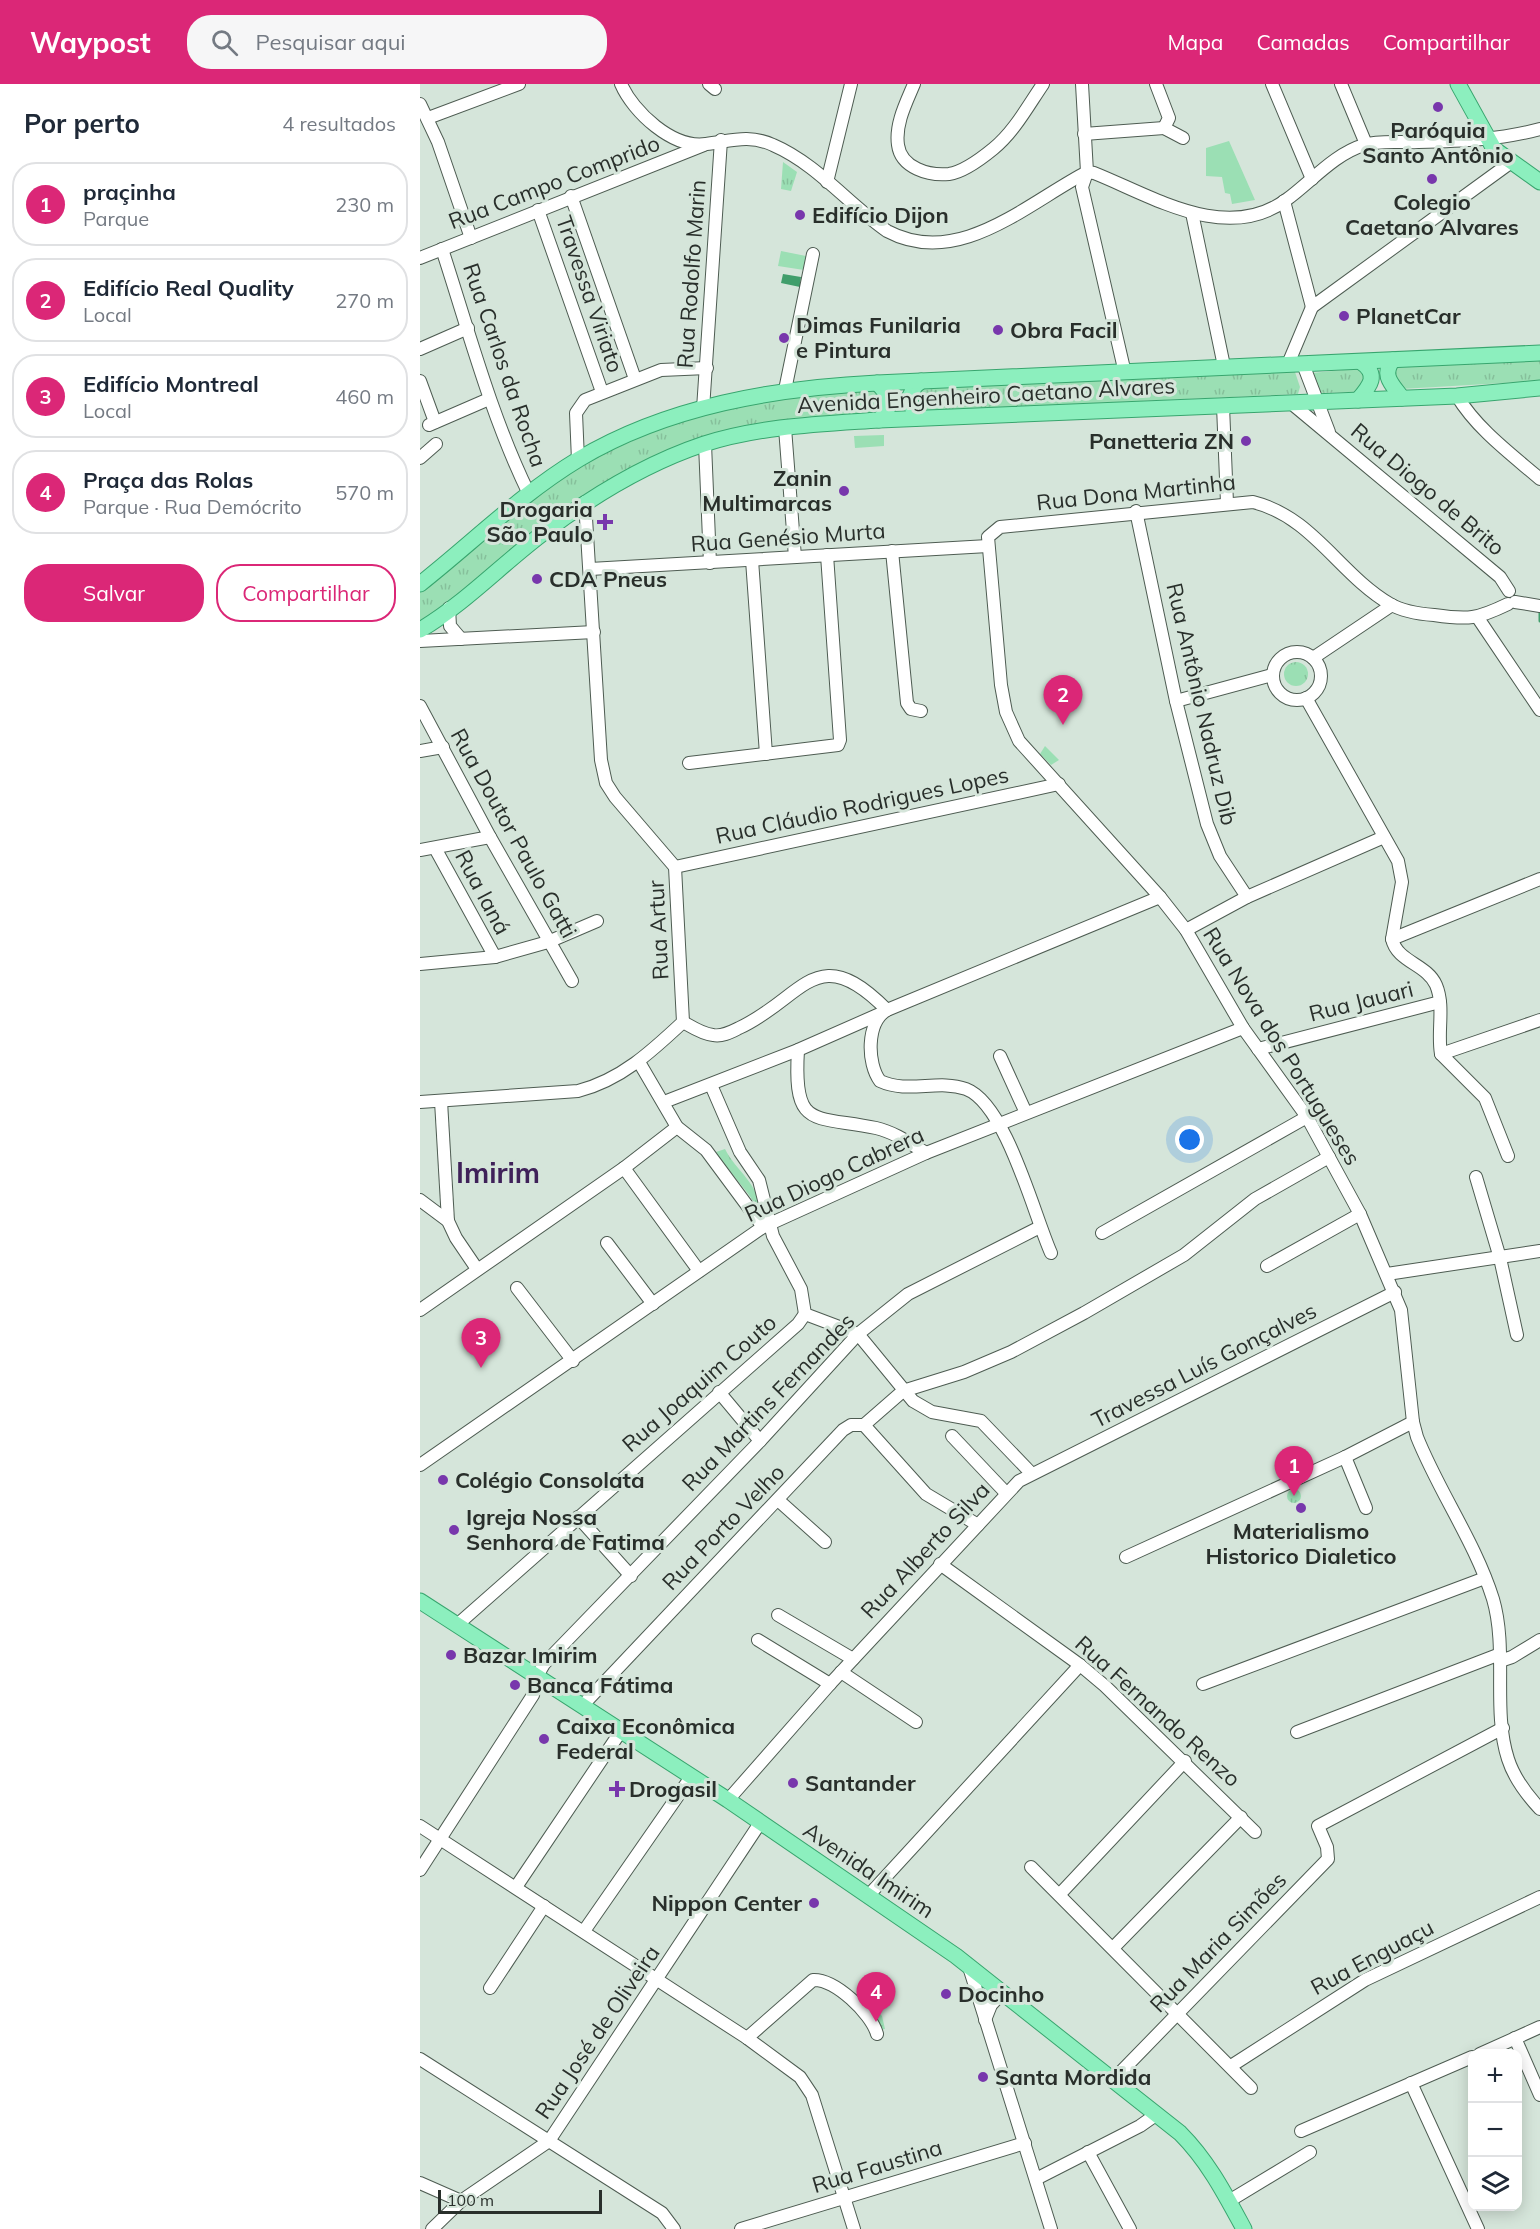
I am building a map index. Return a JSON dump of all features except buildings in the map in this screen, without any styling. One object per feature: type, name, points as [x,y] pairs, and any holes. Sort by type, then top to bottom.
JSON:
[{"type":"main road","points":[[1458,84],[1487,139],[1510,163],[1540,182]]},
{"type":"main road","name":"Avenida Engenheiro Caetano Alvares","points":[[420,584],[529,494],[578,459],[630,435],[703,409],[785,390],[877,382],[1125,374],[1224,366],[1540,353]]},
{"type":"main road","points":[[1393,360],[1388,368],[1388,380],[1402,398]]},
{"type":"main road","points":[[1358,400],[1369,389],[1372,379],[1369,369],[1361,362]]},
{"type":"main road","points":[[916,418],[909,398],[915,386],[921,381]]},
{"type":"main road","points":[[877,382],[886,392],[889,400],[888,410],[879,420]]},
{"type":"main road","name":"Avenida Engenheiro Caetano Alvares","points":[[420,630],[585,502],[640,470],[705,444],[785,428],[879,420],[1457,396],[1540,388]]},
{"type":"main road","name":"Avenida Imirim","points":[[420,1601],[728,1800],[969,1967],[1113,2079],[1198,2151],[1244,2229]]},
{"type":"street","points":[[428,118],[519,84]]},
{"type":"street","points":[[621,84],[635,108],[657,128],[673,137],[704,145]]},
{"type":"street","points":[[828,182],[851,84]]},
{"type":"street","points":[[914,84],[898,131],[900,152],[909,165],[920,170],[949,174],[992,150],[1006,137],[1043,84]]},
{"type":"street","points":[[1082,84],[1087,172],[1082,187],[1125,374]]},
{"type":"street","points":[[1156,84],[1168,118],[1164,128]]},
{"type":"street","points":[[1272,84],[1312,179]]},
{"type":"street","points":[[1341,84],[1366,144]]},
{"type":"street","points":[[420,104],[428,118],[471,238]]},
{"type":"street","points":[[1084,134],[1164,128],[1183,138]]},
{"type":"street","points":[[1087,172],[1192,213],[1220,218],[1267,210],[1284,201],[1337,159],[1366,144],[1487,139],[1540,129]]},
{"type":"street","name":"Rua Campo Comprido","points":[[420,258],[704,145],[743,137],[773,145],[805,164],[887,231],[900,237],[936,242],[976,235],[1087,172]]},
{"type":"street","name":"Rua Rodolfo Marin","points":[[703,409],[721,141]]},
{"type":"street","points":[[1312,307],[1510,163]]},
{"type":"street","points":[[571,196],[635,379]]},
{"type":"street","points":[[1284,201],[1312,307],[1296,364]]},
{"type":"street","name":"Travessa Viriato","points":[[538,210],[602,392]]},
{"type":"street","points":[[1192,213],[1224,366]]},
{"type":"street","name":"Rua Carlos da Rocha","points":[[442,249],[489,399],[511,457],[529,494]]},
{"type":"street","points":[[785,390],[813,254]]},
{"type":"street","points":[[420,349],[468,328]]},
{"type":"street","name":"Rua Diogo de Brito","points":[[1296,364],[1318,402],[1330,434]]},
{"type":"street","points":[[578,459],[577,409],[585,400],[635,379],[670,369],[707,368]]},
{"type":"street","points":[[420,381],[432,423],[489,399]]},
{"type":"street","points":[[1457,396],[1464,408],[1540,479]]},
{"type":"street","name":"Rua Diogo de Brito","points":[[1291,403],[1500,577],[1510,598]]},
{"type":"street","points":[[1223,406],[1227,503]]},
{"type":"street","points":[[785,428],[795,557]]},
{"type":"street","points":[[420,458],[436,444]]},
{"type":"street","points":[[705,444],[710,563]]},
{"type":"street","name":"Rua Artur","points":[[585,502],[602,760],[606,783],[615,797],[675,867],[683,1022]]},
{"type":"street","name":"Rua Dona Martinha","points":[[988,546],[991,532],[1000,527],[1136,511],[1253,502],[1280,510],[1295,520],[1367,588],[1392,605],[1430,615],[1478,618]]},
{"type":"street","name":"Rua Antônio Nadruz Dib","points":[[1136,511],[1176,701],[1213,841],[1247,897]]},
{"type":"street","name":"Rua Genésio Murta","points":[[590,569],[988,546]]},
{"type":"street","name":"Rua Nova dos Portugueses","points":[[988,546],[1006,712],[1019,741],[1160,897],[1186,930],[1243,1028],[1307,1117],[1360,1214],[1395,1292],[1405,1330],[1413,1422],[1427,1461],[1485,1578],[1496,1617],[1503,1728],[1508,1761],[1516,1778],[1540,1809]]},
{"type":"street","points":[[892,551],[907,703],[911,710],[921,711]]},
{"type":"street","points":[[689,763],[836,747],[840,743],[827,555]]},
{"type":"street","points":[[752,560],[766,754]]},
{"type":"street","points":[[1540,606],[1510,598],[1478,618],[1540,710]]},
{"type":"street","points":[[1313,658],[1392,605]]},
{"type":"street","points":[[449,608],[450,626],[461,639]]},
{"type":"street","points":[[420,641],[594,632]]},
{"type":"street","points":[[1287,653],[1305,653],[1313,658],[1321,672],[1318,688],[1306,698],[1296,700],[1287,698],[1279,692],[1272,675],[1279,659],[1287,653]]},
{"type":"street","points":[[1176,701],[1272,675]]},
{"type":"street","points":[[1306,698],[1384,837],[1401,872],[1392,939],[1398,952],[1430,976],[1436,985],[1440,1002],[1441,1054],[1485,1098],[1508,1156]]},
{"type":"street","name":"Rua Doutor Paulo Gatti","points":[[420,706],[548,942],[572,981]]},
{"type":"street","points":[[420,751],[443,747]]},
{"type":"street","name":"Rua Cláudio Rodrigues Lopes","points":[[675,867],[1059,784]]},
{"type":"street","points":[[420,850],[490,837]]},
{"type":"street","points":[[1186,930],[1247,897],[1384,837]]},
{"type":"street","name":"Rua Ianá","points":[[435,848],[495,957]]},
{"type":"street","points":[[1392,939],[1540,879]]},
{"type":"street","points":[[664,1102],[798,1050],[884,1011],[1160,897]]},
{"type":"street","points":[[420,963],[495,957],[548,942],[597,921]]},
{"type":"street","points":[[420,1102],[578,1091],[595,1087],[639,1062],[683,1022],[714,1036],[726,1034],[756,1020],[816,977],[828,975],[850,980],[884,1011]]},
{"type":"street","name":"Rua Jauari","points":[[1258,1049],[1440,1002]]},
{"type":"street","points":[[884,1011],[870,1045],[870,1060],[880,1081],[900,1087],[952,1086],[964,1089],[983,1102],[998,1124],[1019,1167],[1051,1253]]},
{"type":"street","points":[[1441,1054],[1540,1020]]},
{"type":"street","name":"Rua Diogo Cabrera","points":[[420,1466],[766,1225],[926,1153],[1243,1028]]},
{"type":"street","points":[[798,1050],[797,1092],[801,1103],[809,1112],[833,1123],[884,1131],[926,1153]]},
{"type":"street","points":[[1000,1056],[1026,1113]]},
{"type":"street","points":[[639,1062],[677,1127],[706,1150],[766,1225],[801,1289],[805,1314],[858,1334],[903,1391],[921,1408],[981,1421],[1031,1473]]},
{"type":"street","points":[[711,1085],[740,1152],[759,1180],[766,1225]]},
{"type":"street","points":[[441,1101],[448,1221],[456,1238],[477,1269]]},
{"type":"street","points":[[1102,1233],[1307,1117]]},
{"type":"street","points":[[420,1310],[624,1168],[677,1127]]},
{"type":"street","points":[[903,1391],[964,1372],[1011,1352],[1084,1313],[1184,1255],[1255,1199],[1329,1157]]},
{"type":"street","points":[[624,1168],[699,1271]]},
{"type":"street","points":[[1476,1177],[1500,1258],[1517,1335]]},
{"type":"street","points":[[420,1200],[448,1221]]},
{"type":"street","points":[[1267,1266],[1360,1214]]},
{"type":"street","name":"Rua Martins Fernandes","points":[[420,1870],[533,1695],[537,1676],[544,1664],[760,1441],[858,1334],[908,1294],[1040,1227]]},
{"type":"street","points":[[607,1243],[653,1305]]},
{"type":"street","points":[[1387,1274],[1540,1251]]},
{"type":"street","points":[[517,1288],[573,1360]]},
{"type":"street","name":"Travessa Luís Gonçalves","points":[[1031,1473],[1126,1428],[1395,1292]]},
{"type":"street","name":"Rua Joaquim Couto","points":[[457,1625],[798,1324],[805,1314]]},
{"type":"street","name":"Rua Porto Velho","points":[[582,1706],[843,1430],[851,1425],[864,1425],[903,1391]]},
{"type":"street","points":[[719,1392],[760,1441]]},
{"type":"street","points":[[1126,1557],[1346,1457],[1413,1422]]},
{"type":"street","points":[[864,1425],[926,1494],[978,1525]]},
{"type":"street","points":[[952,1436],[1006,1493]]},
{"type":"street","points":[[1346,1457],[1366,1508]]},
{"type":"street","name":"Rua Alberto Silva","points":[[728,1800],[939,1564],[1006,1493],[1031,1473]]},
{"type":"street","points":[[778,1500],[825,1542]]},
{"type":"street","points":[[578,1517],[631,1576]]},
{"type":"street","name":"Rua Fernando Renzo","points":[[939,1564],[1080,1665],[1185,1761],[1255,1832]]},
{"type":"street","points":[[1203,1684],[1485,1578]]},
{"type":"street","points":[[778,1615],[853,1659]]},
{"type":"street","points":[[758,1640],[830,1684]]},
{"type":"street","points":[[1297,1732],[1500,1658],[1512,1657],[1540,1641]]},
{"type":"street","points":[[868,1896],[1080,1665]]},
{"type":"street","points":[[842,1672],[916,1722]]},
{"type":"street","name":"Rua Maria Simões","points":[[1113,2079],[1328,1859],[1328,1847],[1318,1826],[1503,1728]]},
{"type":"street","points":[[516,1887],[621,1731]]},
{"type":"street","points":[[1060,1894],[1185,1761]]},
{"type":"street","points":[[584,1931],[691,1777]]},
{"type":"street","points":[[1113,1948],[1241,1817]]},
{"type":"street","name":"Rua José de Oliveira","points":[[432,2229],[461,2201],[549,2141],[658,1980],[760,1823]]},
{"type":"street","points":[[420,1826],[584,1931],[793,2070],[807,2085],[854,2229]]},
{"type":"street","points":[[1030,1867],[1060,1894],[1251,2088]]},
{"type":"street","name":"Rua Enguaçu","points":[[1231,2066],[1365,1980],[1540,1897]]},
{"type":"street","points":[[490,1988],[544,1906]]},
{"type":"street","points":[[969,1967],[1051,2229]]},
{"type":"street","points":[[747,2038],[813,1980],[825,1982],[861,2007],[874,2023],[878,2034]]},
{"type":"street","points":[[985,2019],[991,2005],[1002,1993]]},
{"type":"street","points":[[1491,2049],[1540,2027]]},
{"type":"street","points":[[1515,2038],[1540,2095]]},
{"type":"street","points":[[420,2059],[662,2213],[674,2229]]},
{"type":"street","points":[[1301,2131],[1468,2059]]},
{"type":"street","points":[[1411,2083],[1478,2229]]},
{"type":"street","points":[[1036,2179],[1140,2126],[1156,2114]]},
{"type":"street","name":"Rua Faustina","points":[[741,2229],[1024,2143]]},
{"type":"street","points":[[1088,2152],[1130,2229]]},
{"type":"street","points":[[1229,2201],[1310,2152]]},
{"type":"street","points":[[420,2183],[461,2201]]},
{"type":"green space","points":[[1229,141],[1255,200],[1232,204],[1230,194],[1225,193],[1222,177],[1206,176],[1206,148]]},
{"type":"green space","points":[[783,162],[797,172],[791,191],[781,189]]},
{"type":"green space","points":[[781,251],[806,256],[804,270],[778,266]]},
{"type":"green space","points":[[1540,357],[1540,381],[1401,389],[1392,371],[1399,366]]},
{"type":"green space","points":[[1364,368],[1369,373],[1360,392],[1319,393],[1312,373]]},
{"type":"green space","points":[[1295,372],[1300,387],[1298,394],[916,411],[915,392],[921,388]]},
{"type":"green space","points":[[876,390],[884,396],[880,415],[663,454],[583,495],[420,624],[420,591],[530,501],[586,461],[671,424],[730,408],[785,398]]},
{"type":"green space","points":[[884,435],[884,446],[855,448],[854,436]]},
{"type":"green space","points":[[1296,662],[1304,666],[1308,674],[1304,682],[1296,686],[1288,682],[1284,674],[1288,666]]},
{"type":"green space","points":[[1045,746],[1059,760],[1051,765],[1040,754]]},
{"type":"green space","points":[[725,1149],[752,1185],[759,1202],[759,1211],[716,1152]]},
{"type":"green space","points":[[1291,1489],[1297,1489],[1301,1496],[1297,1503],[1291,1503],[1287,1499],[1287,1493]]},
{"type":"green space","points":[[868,2006],[873,2007],[882,2016],[885,2029],[871,2032],[865,2009]]},
{"type":"shaded area","points":[[783,274],[801,277],[800,287],[781,283]]},
{"type":"waterway","points":[[1540,608],[1540,621]]},
{"type":"place","name":"Paróquia Santo Antônio","points":[[1438,107]]},
{"type":"place","name":"Colegio Caetano Alvares","points":[[1432,179]]},
{"type":"place","name":"Edifício Dijon","points":[[800,215]]},
{"type":"place","name":"PlanetCar","points":[[1344,316]]},
{"type":"place","name":"Obra Facil","points":[[998,330]]},
{"type":"place","name":"Dimas Funilaria e Pintura","points":[[784,338]]},
{"type":"place","name":"Panetteria ZN","points":[[1246,441]]},
{"type":"place","name":"Zanin Multimarcas","points":[[844,491]]},
{"type":"place","name":"Drogaria São Paulo","points":[[605,522]]},
{"type":"place","name":"CDA Pneus","points":[[537,579]]},
{"type":"place","name":"Edifício Real Quality","points":[[1063,725]]},
{"type":"place","name":"Edifício Montreal","points":[[481,1368]]},
{"type":"place","name":"Colégio Consolata","points":[[443,1480]]},
{"type":"place","name":"praçinha","points":[[1294,1496]]},
{"type":"place","name":"Materialismo Historico Dialetico","points":[[1301,1508]]},
{"type":"place","name":"Igreja Nossa Senhora de Fatima","points":[[454,1530]]},
{"type":"place","name":"Bazar Imirim","points":[[451,1655]]},
{"type":"place","name":"Banca Fátima","points":[[515,1685]]},
{"type":"place","name":"Caixa Econômica Federal","points":[[544,1739]]},
{"type":"place","name":"Santander","points":[[793,1783]]},
{"type":"place","name":"Drogasil","points":[[617,1789]]},
{"type":"place","name":"Nippon Center","points":[[814,1903]]},
{"type":"place","name":"Docinho","points":[[946,1994]]},
{"type":"place","name":"Praça das Rolas","points":[[876,2022]]},
{"type":"place","name":"Santa Mordida","points":[[983,2077]]},
{"type":"district","name":"Imirim","points":[[498,1172]]}]
